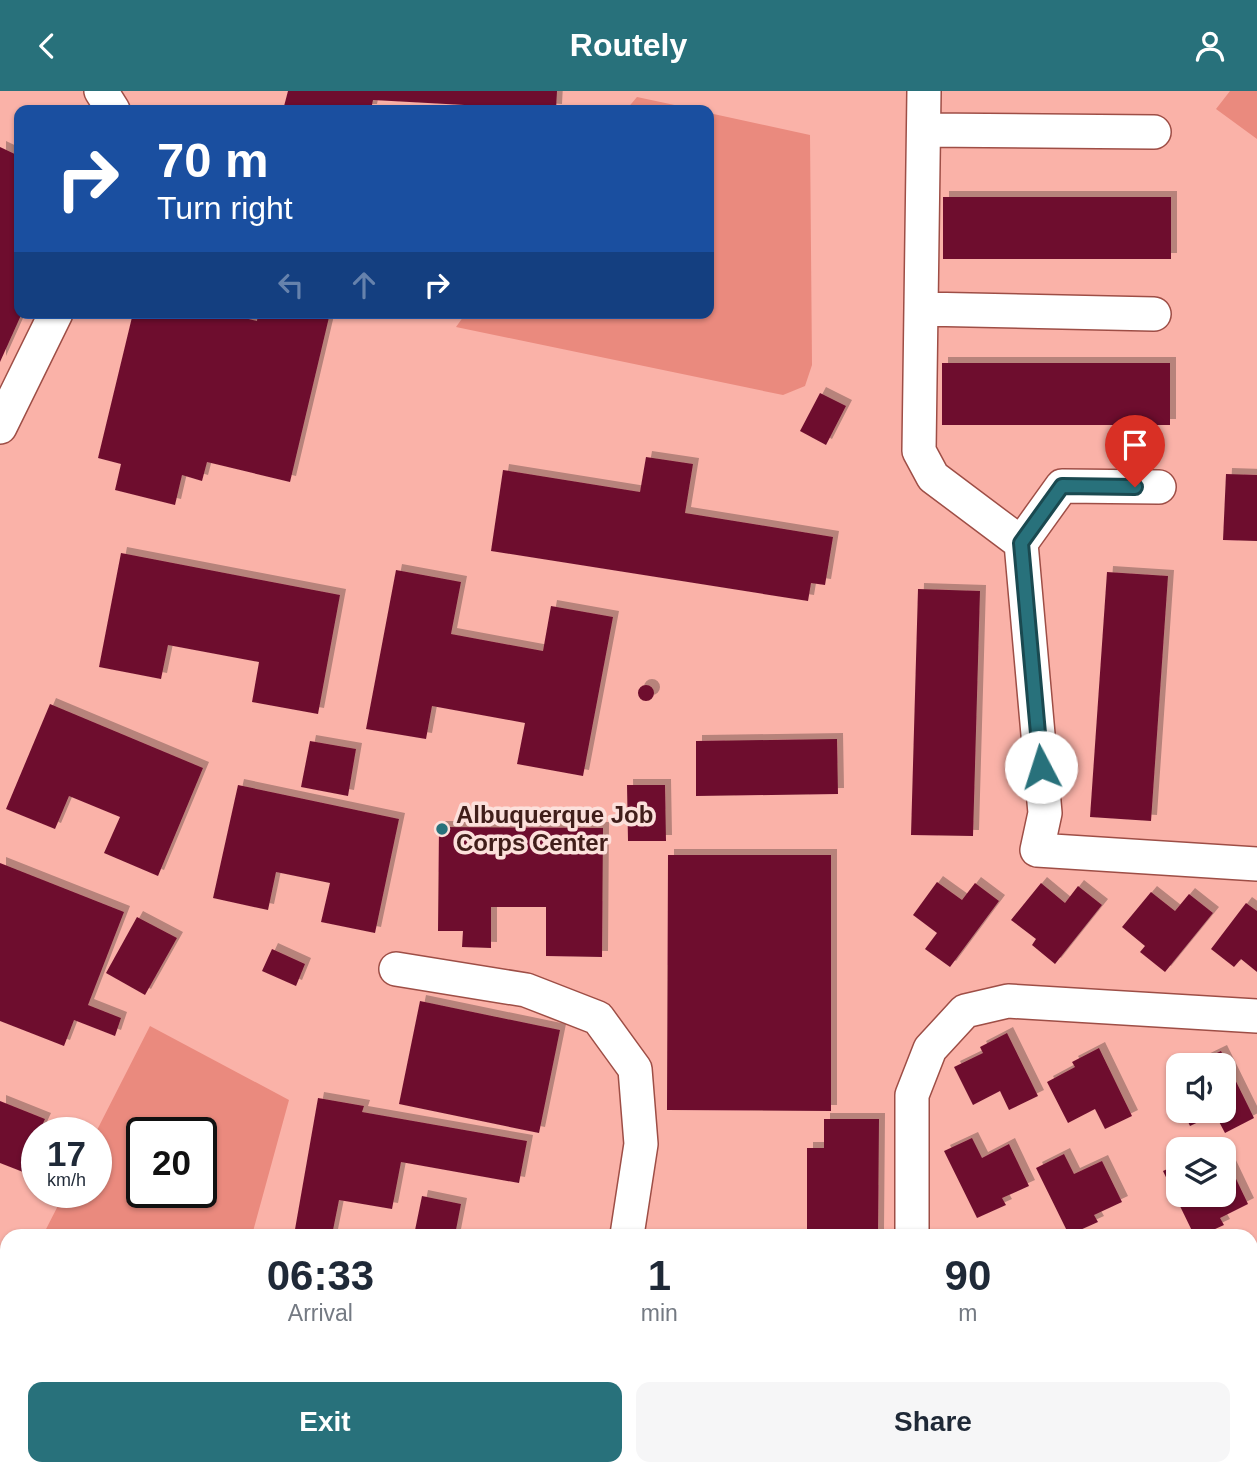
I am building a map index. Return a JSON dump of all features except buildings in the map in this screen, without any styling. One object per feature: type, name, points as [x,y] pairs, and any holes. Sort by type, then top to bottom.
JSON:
[{"type":"street","points":[[924,91],[919,451],[933,477],[1021,543]]},
{"type":"street","points":[[924,129],[1154,132]]},
{"type":"street","points":[[922,309],[1154,314]]},
{"type":"street","points":[[0,427],[53,319]]},
{"type":"street","points":[[1159,487],[1062,486],[1021,543],[1045,813],[1037,850],[1257,864]]},
{"type":"street","points":[[396,969],[526,990],[598,1018],[635,1069],[642,1144],[628,1229]]},
{"type":"street","points":[[912,1229],[912,1095],[930,1049],[965,1011],[1008,1001],[1257,1016]]},
{"type":"shaded area","points":[[1230,91],[1257,91],[1257,139],[1216,109]]},
{"type":"shaded area","points":[[637,97],[675,105],[630,105]]},
{"type":"shaded area","points":[[714,114],[810,135],[812,365],[805,386],[783,395],[456,327],[462,319],[714,319]]},
{"type":"shaded area","points":[[150,1026],[289,1100],[254,1229],[46,1229],[57,1208],[112,1208],[112,1117],[104,1117]]},
{"type":"place","name":"Albuquerque Job Corps Center","points":[[442,829]]},
{"type":"route","points":[[1041,767],[1021,543],[1062,486],[1135,487]]}]
